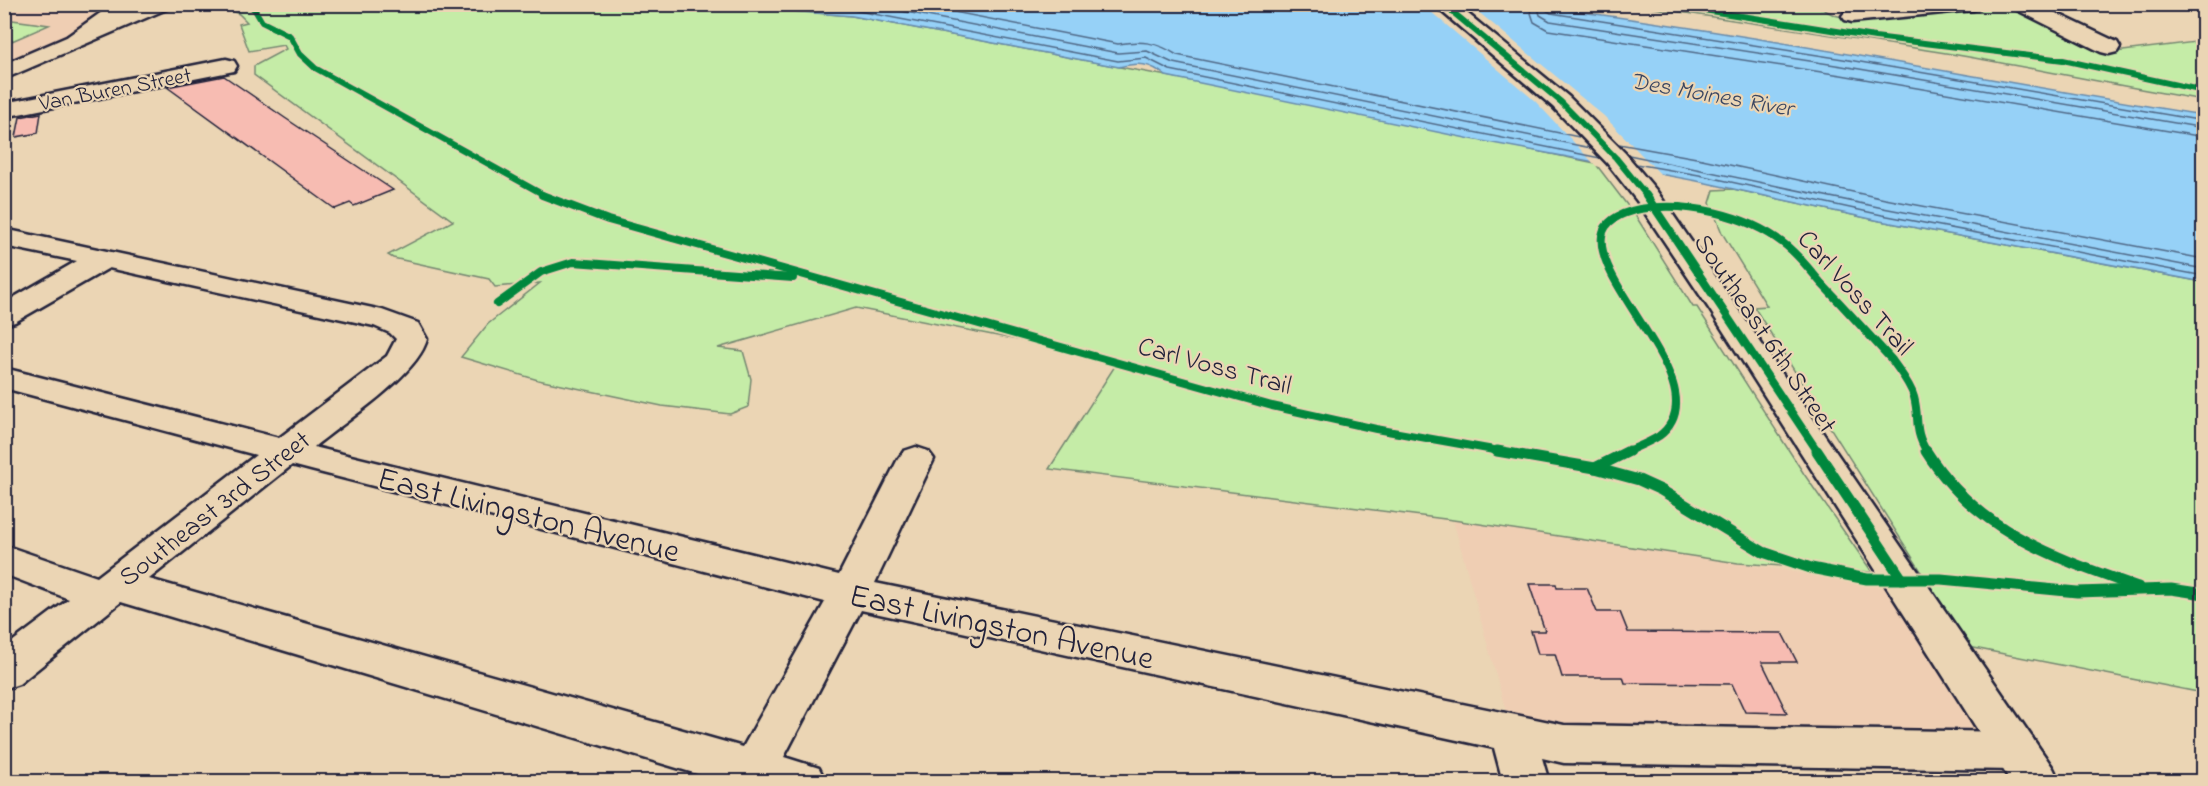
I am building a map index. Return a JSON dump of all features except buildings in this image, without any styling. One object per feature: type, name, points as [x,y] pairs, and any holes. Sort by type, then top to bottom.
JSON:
[{"type":"street","points":[[76,41],[111,18],[126,4]]},
{"type":"street","points":[[4,72],[162,4]]},
{"type":"street","name":"Southeast 6th Street","points":[[1443,4],[1561,102],[1616,158],[1647,196],[1723,307],[2026,766]]},
{"type":"street","points":[[1852,16],[1973,4]]},
{"type":"street","points":[[2020,4],[2109,47]]},
{"type":"street","name":"Van Buren Street","points":[[4,110],[226,66]]},
{"type":"street","points":[[4,237],[103,260]]},
{"type":"street","points":[[4,316],[78,272],[103,260]]},
{"type":"street","name":"Southeast 3rd Street","points":[[4,672],[398,363],[411,347],[411,335],[405,326],[382,319],[103,260]]},
{"type":"street","name":"East Livingston Avenue","points":[[4,378],[285,452],[850,593],[1564,744],[2026,766]]},
{"type":"street","points":[[750,776],[850,593],[916,459]]},
{"type":"street","points":[[4,559],[750,776],[803,782]]},
{"type":"street","points":[[1512,734],[1526,782]]},
{"type":"shaded area","points":[[121,5],[76,33],[5,65],[5,44],[48,26],[5,19],[5,6]]},
{"type":"shaded area","points":[[1453,520],[1881,585],[1902,579],[2016,751],[1512,733]]},
{"type":"green space","points":[[715,4],[852,16],[1209,84],[1595,163],[1637,218],[1693,307],[1697,307],[1804,474],[1872,572],[1738,563],[1453,520],[1049,469],[1115,366],[1023,341],[856,308],[718,348],[743,351],[751,379],[748,407],[730,414],[662,406],[538,380],[461,357],[488,324],[540,283],[495,287],[489,279],[388,255],[453,221],[254,75],[254,66],[286,49],[284,45],[249,51],[239,24],[247,22],[239,14],[216,5]]},
{"type":"green space","points":[[1635,5],[1656,5],[1912,43],[2050,59],[2203,92],[2203,100],[1963,56]]},
{"type":"green space","points":[[1671,5],[1815,5],[1834,15],[1855,20],[2008,5],[2115,52],[2203,41],[2203,90],[2055,58],[1910,40]]},
{"type":"green space","points":[[5,19],[49,25],[5,44]]},
{"type":"green space","points":[[1733,189],[1880,221],[2203,282],[2203,693],[1969,647],[1754,307],[1767,306],[1722,233],[1710,203],[1714,190]]},
{"type":"water","name":"Des Moines River","points":[[715,5],[1527,5],[1697,29],[2203,115],[2203,282],[1880,221],[1697,181],[1471,139],[1166,76],[1155,68],[1144,65],[1133,64],[1119,67],[852,16]]},
{"type":"pier","points":[[1423,5],[1470,5],[1604,116],[1664,178],[1596,166],[1535,101]]},
{"type":"cycle path","name":"Carl Voss Trail","points":[[248,4],[255,10],[262,22],[290,36],[300,54],[315,68],[540,194],[608,220],[1272,406],[1376,429],[1595,468],[1639,480],[1661,490],[1763,552],[1811,568],[1867,579],[1941,579],[2077,592],[2171,589],[2204,594]]},
{"type":"cycle path","points":[[1443,4],[1561,102],[1616,158],[1647,196],[1902,579]]},
{"type":"cycle path","points":[[1666,4],[1875,37],[2063,60],[2204,91]]},
{"type":"cycle path","name":"Carl Voss Trail","points":[[1595,468],[1660,435],[1671,421],[1676,407],[1670,371],[1608,266],[1603,252],[1603,232],[1606,226],[1618,216],[1644,208],[1672,207],[1712,213],[1747,224],[1784,244],[1800,258],[1892,360],[1913,395],[1916,430],[1920,440],[1941,473],[1967,502],[2005,530],[2048,553],[2138,587]]},
{"type":"cycle path","points":[[497,304],[541,272],[573,262],[793,278]]}]
